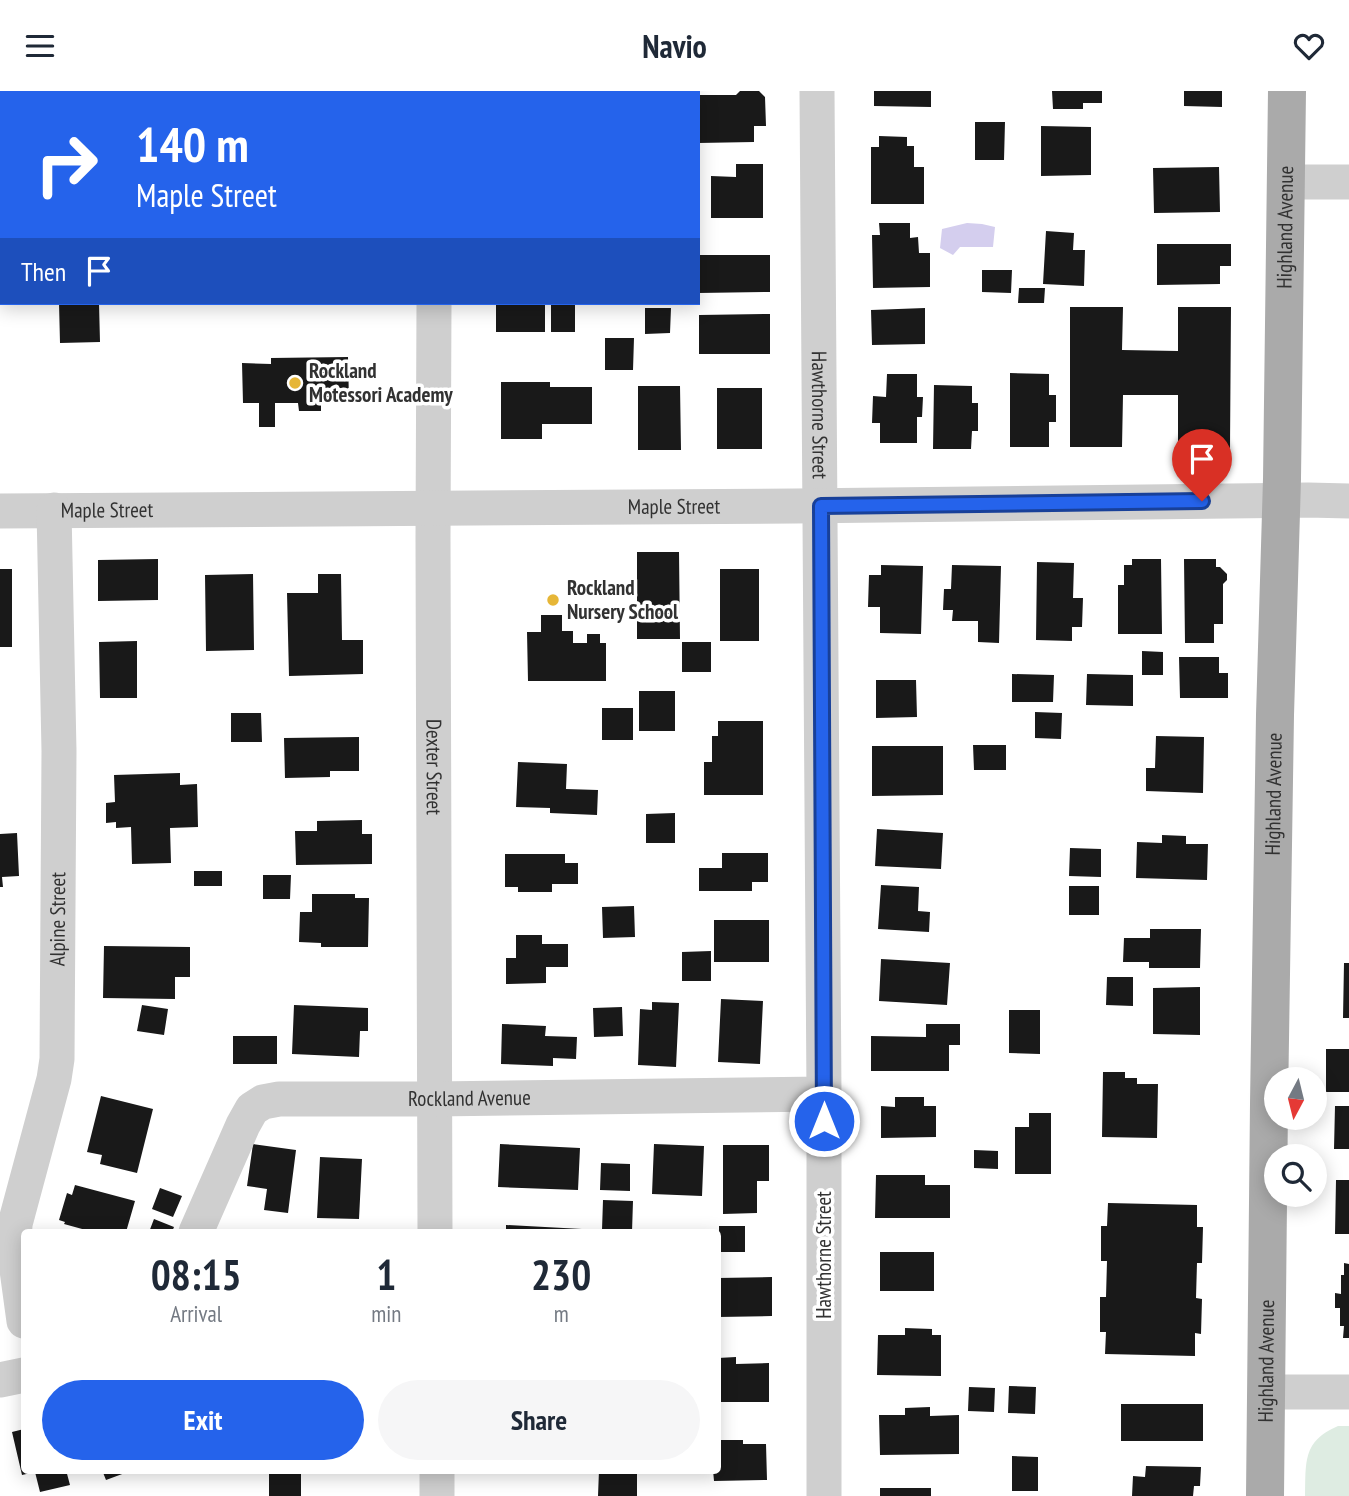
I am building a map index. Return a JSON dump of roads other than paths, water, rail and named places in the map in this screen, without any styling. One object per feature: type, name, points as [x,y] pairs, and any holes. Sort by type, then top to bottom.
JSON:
[{"type":"main road","name":"Highland Avenue","points":[[1265,1496],[1275,715],[1287,91]]},
{"type":"street","name":"Hawthorne Street","points":[[817,91],[824,1496]]},
{"type":"street","points":[[1286,182],[1349,182]]},
{"type":"street","name":"Dexter Street","points":[[434,305],[435,1229]]},
{"type":"street","name":"Maple Street","points":[[0,511],[1349,501]]},
{"type":"street","name":"Alpine Street","points":[[21,1299],[14,1248],[15,1224],[57,1059],[58,751],[54,510]]},
{"type":"street","name":"Rockland Avenue","points":[[196,1229],[243,1125],[252,1109],[263,1102],[302,1098],[824,1094]]},
{"type":"street","points":[[0,1380],[21,1376]]},
{"type":"street","points":[[1266,1392],[1349,1392]]},
{"type":"street","points":[[437,1474],[437,1496]]},
{"type":"place","name":"Rockland Motessori Academy","points":[[295,383]]},
{"type":"place","name":"Rockland Nursery School","points":[[553,600]]}]
